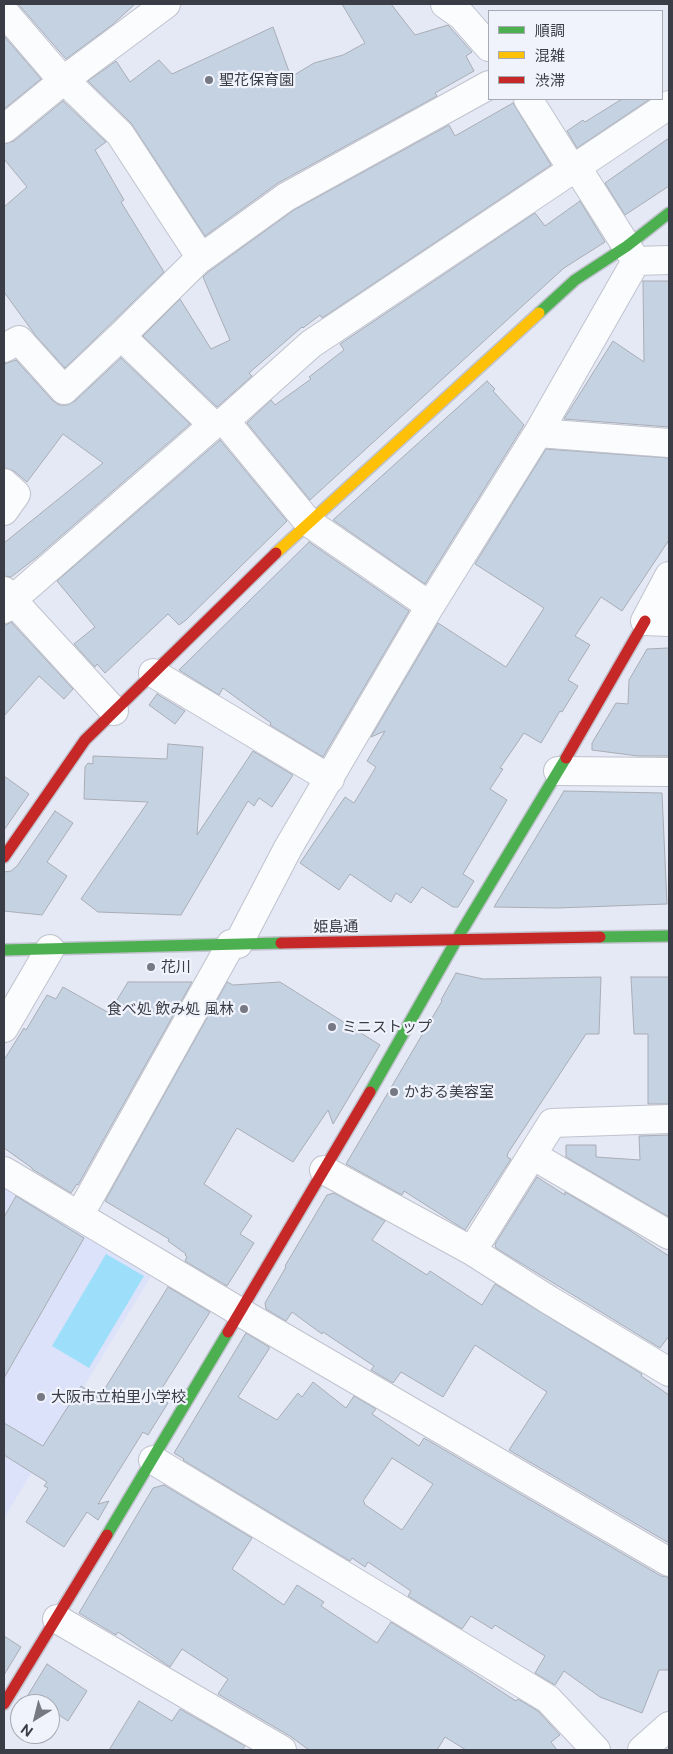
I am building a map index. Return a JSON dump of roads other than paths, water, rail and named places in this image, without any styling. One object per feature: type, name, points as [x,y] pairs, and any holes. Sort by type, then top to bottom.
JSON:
[{"type":"street","points":[[4,129],[64,80],[166,4]]},
{"type":"street","points":[[461,8],[488,46]]},
{"type":"street","points":[[4,12],[64,80],[120,134],[202,258]]},
{"type":"street","points":[[4,348],[19,340],[64,390],[202,258],[286,197],[488,85]]},
{"type":"street","points":[[529,100],[631,254]]},
{"type":"street","points":[[114,711],[6,600],[311,344],[669,106]]},
{"type":"street","points":[[79,1216],[288,848],[430,606],[538,433],[631,254],[669,213]]},
{"type":"street","points":[[4,857],[85,740],[308,522],[576,280],[631,254],[669,260]]},
{"type":"street","points":[[121,336],[219,423],[308,522],[430,606]]},
{"type":"street","points":[[538,433],[669,444]]},
{"type":"street","points":[[4,483],[16,494],[4,511]]},
{"type":"street","points":[[4,1704],[153,1460],[410,1024],[457,939],[558,771],[657,621],[669,576]]},
{"type":"street","points":[[153,673],[330,779]]},
{"type":"street","points":[[558,771],[669,772]]},
{"type":"street","name":"姫島通","points":[[4,950],[669,936]]},
{"type":"street","points":[[4,1028],[50,949]]},
{"type":"street","points":[[472,1251],[552,1122],[669,1119]]},
{"type":"street","points":[[532,1155],[669,1235]]},
{"type":"street","points":[[324,1170],[472,1251],[669,1372]]},
{"type":"street","points":[[4,1171],[240,1312],[669,1562]]},
{"type":"street","points":[[153,1460],[548,1699],[596,1750]]},
{"type":"street","points":[[57,1619],[282,1750]]},
{"type":"street","points":[[642,1750],[669,1726]]},
{"type":"water","points":[[106,1254],[144,1276],[89,1368],[52,1346]]},
{"type":"place","name":"聖花保育園","points":[[209,80]]},
{"type":"place","name":"花川","points":[[151,967]]},
{"type":"place","name":"食べ処 飲み処 風林","points":[[244,1009]]},
{"type":"place","name":"ミニストップ","points":[[332,1027]]},
{"type":"place","name":"かおる美容室","points":[[394,1092]]},
{"type":"place","name":"大阪市立柏里小学校","points":[[41,1397]]}]
